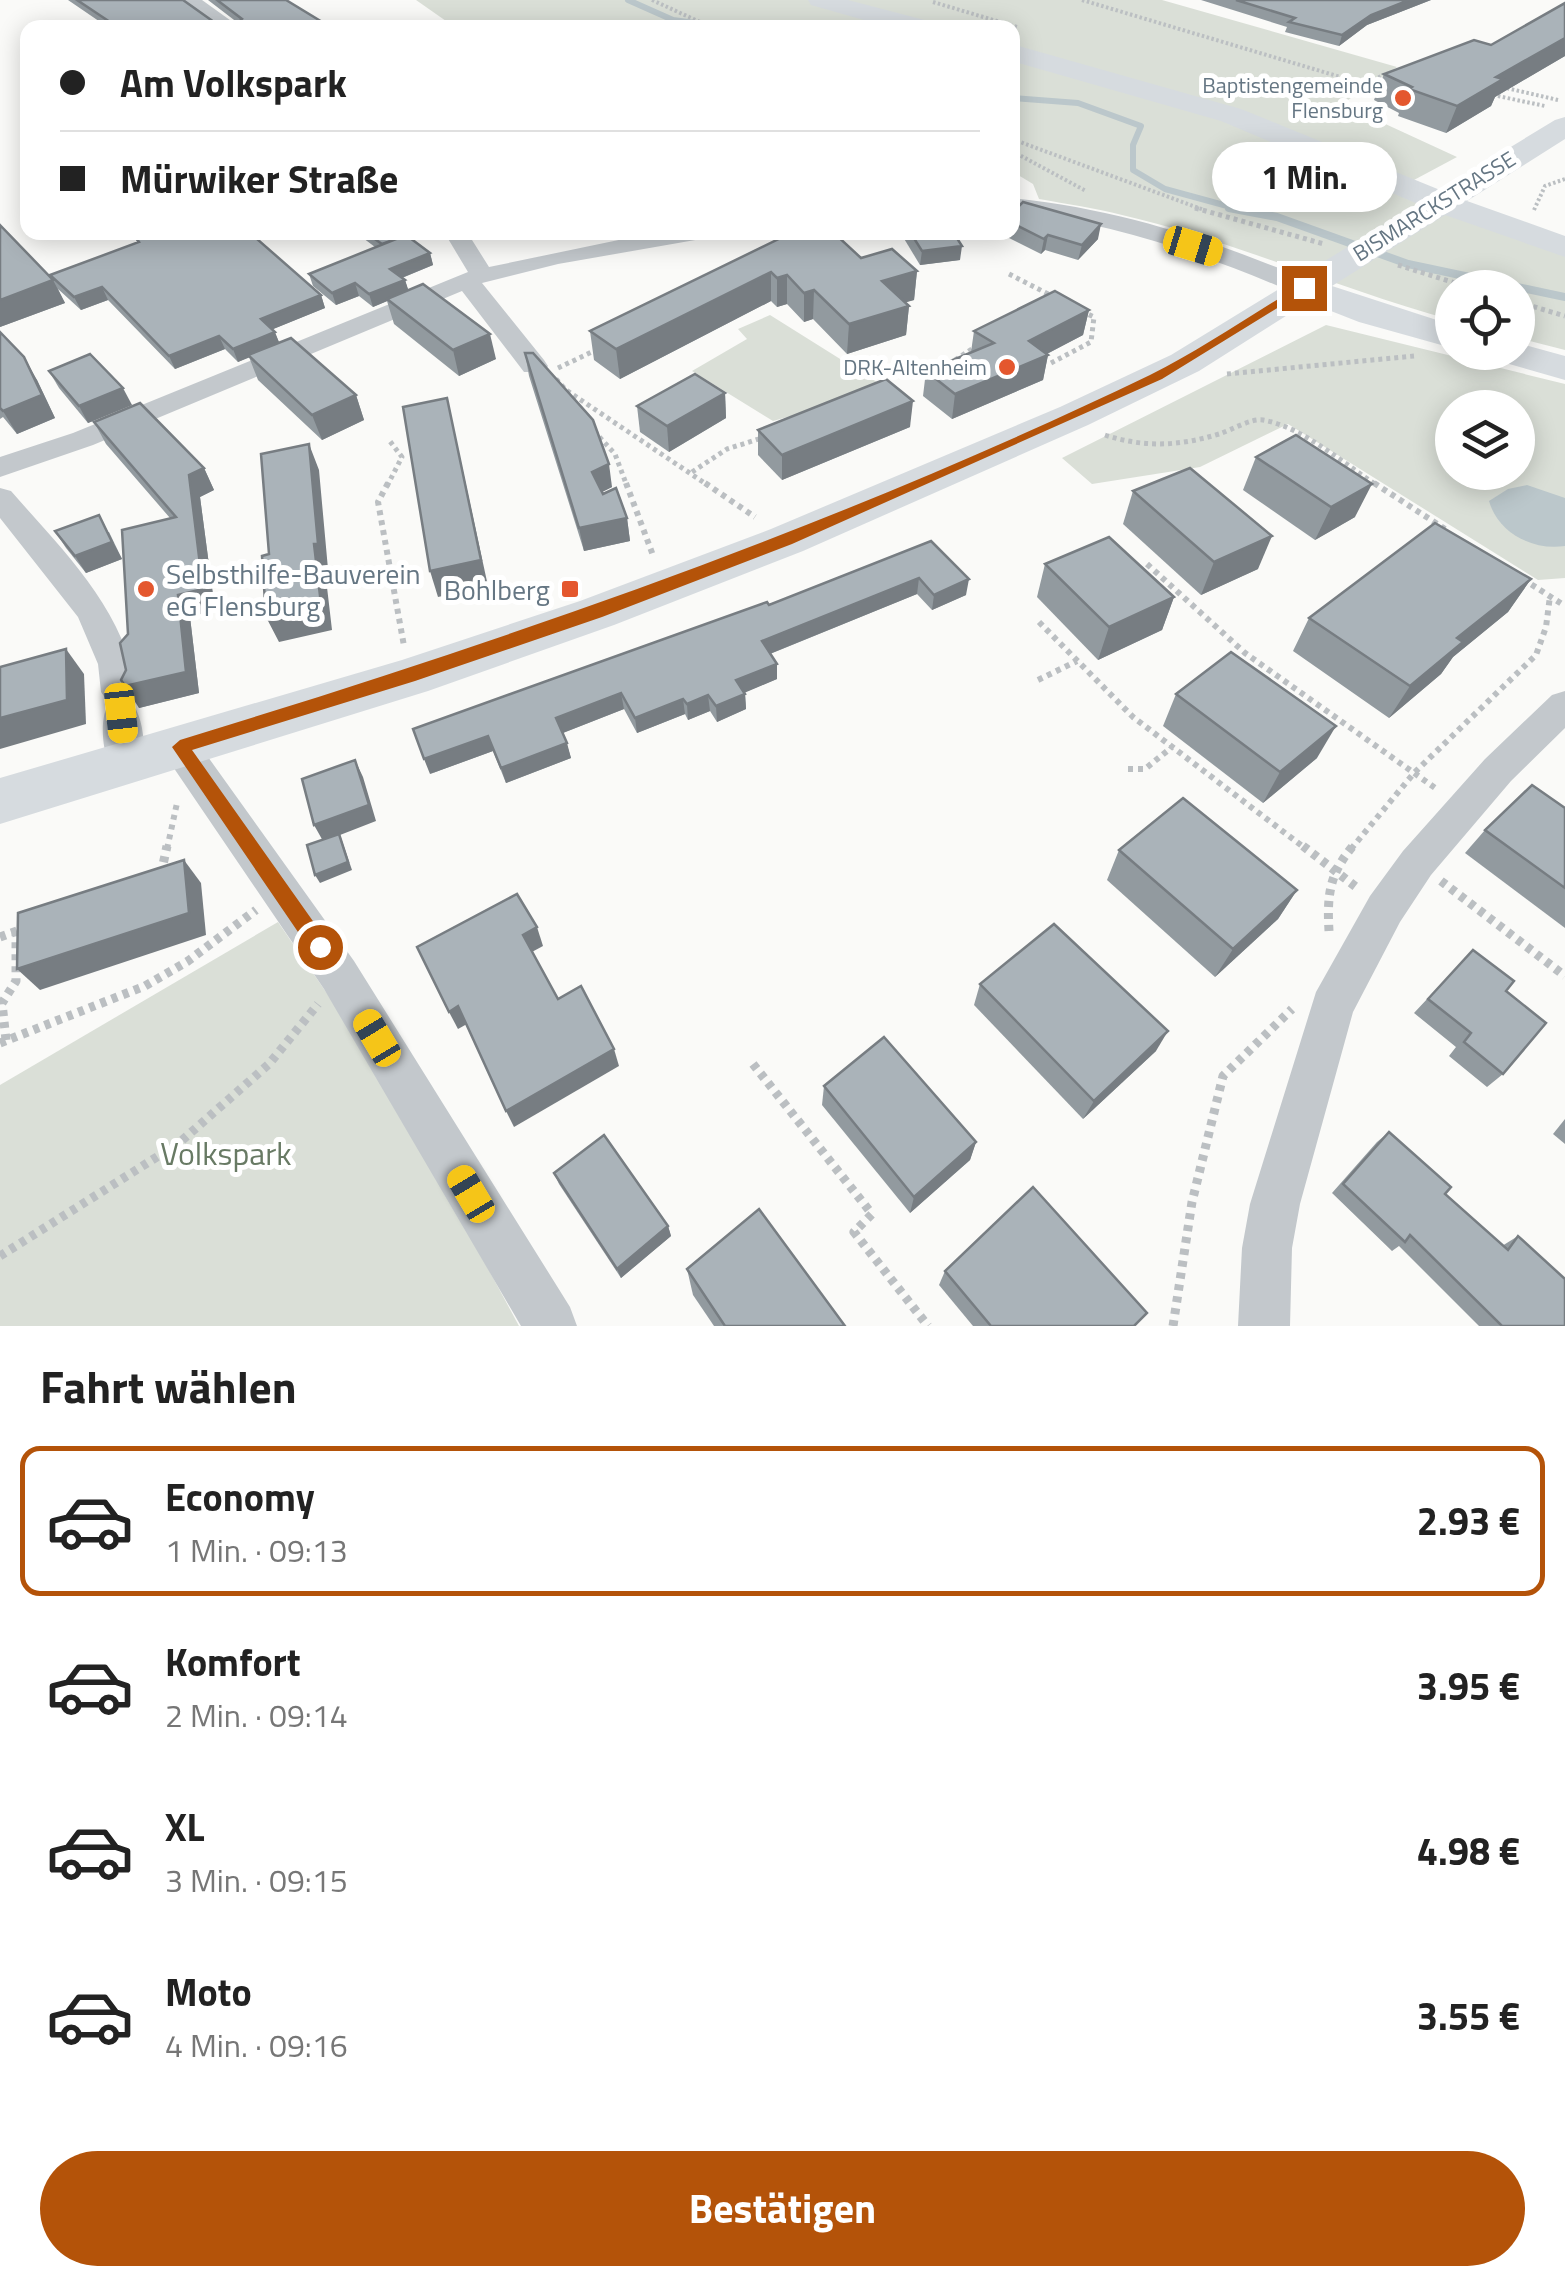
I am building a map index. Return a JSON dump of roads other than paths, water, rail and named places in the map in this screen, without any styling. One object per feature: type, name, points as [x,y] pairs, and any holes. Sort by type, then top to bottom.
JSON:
[{"type":"main road","points":[[820,0],[894,20]]},
{"type":"main road","points":[[1020,54],[1231,115],[1522,225],[1565,246]]},
{"type":"main road","name":"BISMARCKSTRASSE","points":[[0,801],[122,722],[180,747],[410,676],[787,540],[1074,416],[1185,362],[1304,288],[1338,254],[1510,158],[1558,116]]},
{"type":"main road","points":[[1304,288],[1372,314],[1435,345]]},
{"type":"main road","points":[[1535,359],[1565,368]]},
{"type":"street","points":[[190,0],[220,20]]},
{"type":"street","points":[[1020,206],[1116,222],[1224,256],[1304,288]]},
{"type":"street","points":[[458,240],[474,277],[546,372]]},
{"type":"street","points":[[0,467],[83,439],[474,277],[558,256],[653,240]]},
{"type":"street","points":[[0,498],[92,610],[115,654],[122,722]]},
{"type":"street","points":[[1264,1326],[1267,1248],[1275,1204],[1332,1007],[1385,909],[1416,862],[1565,705]]},
{"type":"street","points":[[180,747],[340,975],[551,1326]]},
{"type":"waterway","points":[[628,0],[673,20]]},
{"type":"waterway","points":[[1020,99],[1078,103],[1141,126],[1133,145],[1133,170],[1165,189],[1242,210]]},
{"type":"waterway","points":[[1229,208],[1277,217],[1408,264],[1565,297]]},
{"type":"place","name":"Baptistengemeinde Flensburg","points":[[1403,98]]},
{"type":"place","name":"DRK-Altenheim","points":[[1007,367]]},
{"type":"place","name":"Selbsthilfe-Bauverein eG Flensburg","points":[[146,589]]},
{"type":"place","name":"Bohlberg","points":[[570,589]]},
{"type":"park label","name":"Volkspark","points":[[226,1153]]}]
